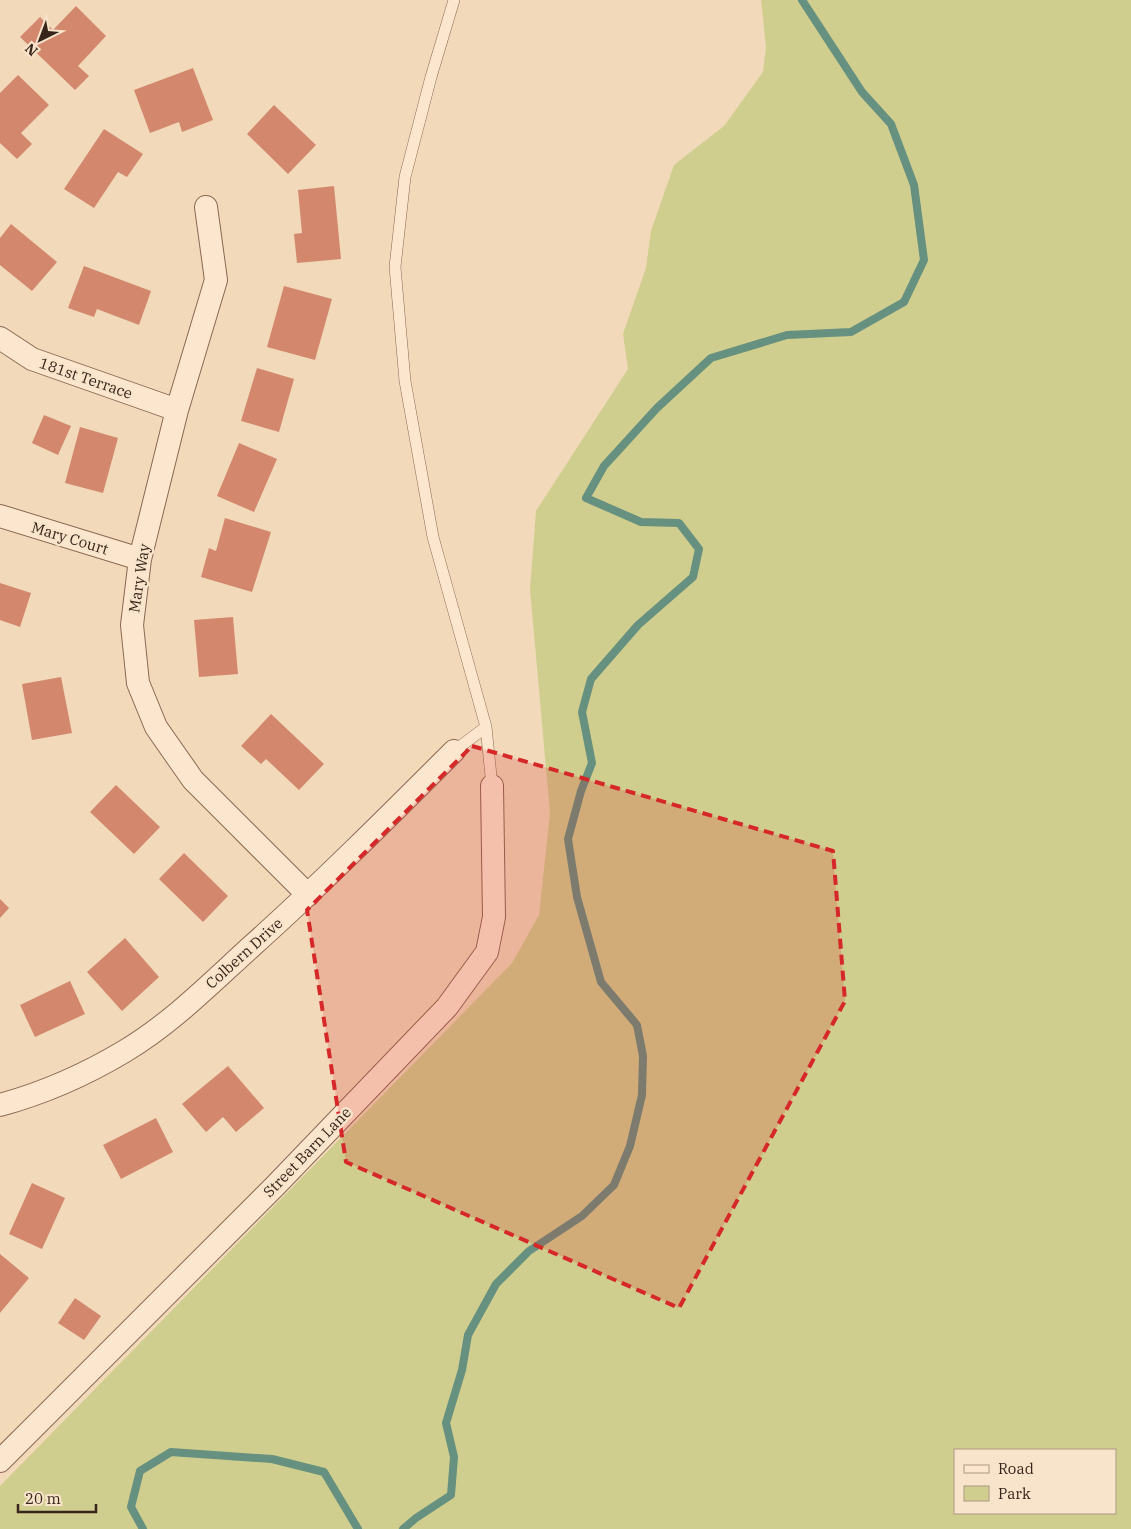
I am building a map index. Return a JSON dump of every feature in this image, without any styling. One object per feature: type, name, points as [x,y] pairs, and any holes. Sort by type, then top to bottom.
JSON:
[{"type":"street","name":"Mary Way","points":[[206,207],[216,280],[177,410],[140,559],[132,624],[138,683],[156,727],[193,780],[308,895]]},
{"type":"street","name":"181st Terrace","points":[[0,338],[32,359],[177,410]]},
{"type":"street","name":"Mary Court","points":[[0,516],[140,559]]},
{"type":"street","name":"Colbern Drive","points":[[0,1105],[31,1096],[80,1077],[126,1051],[163,1025],[308,895],[454,751]]},
{"type":"street","name":"Street Barn Lane","points":[[0,1462],[276,1185],[447,1007],[487,952],[494,917],[492,786]]},
{"type":"lane","points":[[454,0],[431,77],[405,177],[395,267],[405,381],[433,537],[486,727],[492,786]]},
{"type":"lane","points":[[454,751],[486,727]]},
{"type":"highlighted area","points":[[472,746],[833,851],[845,1001],[679,1308],[346,1162],[307,910]]},
{"type":"green space","points":[[761,0],[1131,0],[1131,1529],[0,1529],[0,1486],[512,963],[539,915],[550,813],[530,589],[536,511],[628,369],[623,334],[646,268],[651,231],[674,165],[724,126],[763,72],[766,47]]},
{"type":"building","points":[[76,6],[106,36],[78,66],[89,76],[75,90],[20,37],[40,17],[53,30]]},
{"type":"building","points":[[193,68],[213,120],[182,132],[179,122],[150,133],[134,90]]},
{"type":"building","points":[[18,75],[49,105],[21,133],[32,144],[17,159],[0,143],[0,93]]},
{"type":"building","points":[[274,105],[316,145],[288,174],[247,134]]},
{"type":"building","points":[[104,129],[143,154],[127,177],[118,172],[94,208],[64,189]]},
{"type":"building","points":[[334,186],[341,259],[297,263],[294,234],[302,233],[298,190]]},
{"type":"building","points":[[11,224],[57,262],[32,291],[0,265],[0,238]]},
{"type":"building","points":[[84,266],[151,291],[139,325],[97,309],[94,317],[68,308]]},
{"type":"building","points":[[284,286],[332,299],[315,360],[267,347]]},
{"type":"building","points":[[257,368],[294,379],[279,432],[241,421]]},
{"type":"building","points":[[44,415],[71,426],[58,455],[32,443]]},
{"type":"building","points":[[80,427],[118,438],[103,493],[65,483]]},
{"type":"building","points":[[239,443],[277,459],[254,512],[217,496]]},
{"type":"building","points":[[225,518],[271,532],[252,592],[201,577],[209,548],[216,551]]},
{"type":"building","points":[[0,583],[31,593],[20,627],[0,620]]},
{"type":"building","points":[[233,617],[238,674],[199,677],[194,620]]},
{"type":"building","points":[[61,677],[72,733],[32,740],[22,684]]},
{"type":"building","points":[[271,714],[324,764],[299,790],[266,759],[261,764],[241,746]]},
{"type":"building","points":[[116,785],[160,827],[134,854],[90,812]]},
{"type":"building","points":[[184,853],[228,896],[203,922],[159,879]]},
{"type":"building","points":[[0,899],[9,908],[0,918]]},
{"type":"building","points":[[125,938],[159,977],[122,1011],[87,972]]},
{"type":"building","points":[[70,981],[85,1014],[35,1037],[20,1005]]},
{"type":"building","points":[[228,1066],[264,1108],[236,1132],[223,1117],[206,1132],[182,1104]]},
{"type":"building","points":[[156,1118],[173,1152],[121,1179],[103,1145]]},
{"type":"building","points":[[32,1183],[65,1198],[42,1249],[9,1234]]},
{"type":"building","points":[[0,1254],[29,1278],[0,1313]]},
{"type":"building","points":[[75,1298],[101,1316],[84,1340],[58,1323]]},
{"type":"waterway","points":[[403,1529],[451,1495],[454,1457],[446,1423],[462,1370],[468,1335],[496,1284],[529,1251],[582,1216],[614,1185],[630,1146],[642,1095],[643,1056],[637,1025],[601,982],[577,897],[568,839],[581,791],[592,763],[582,712],[591,679],[638,625],[693,577],[699,549],[679,523],[641,522],[586,498],[604,466],[657,408],[711,358],[787,335],[851,332],[904,302],[924,260],[914,185],[891,124],[862,92],[802,0]]},
{"type":"waterway","points":[[143,1529],[131,1507],[140,1471],[171,1452],[272,1459],[324,1472],[358,1529]]}]
